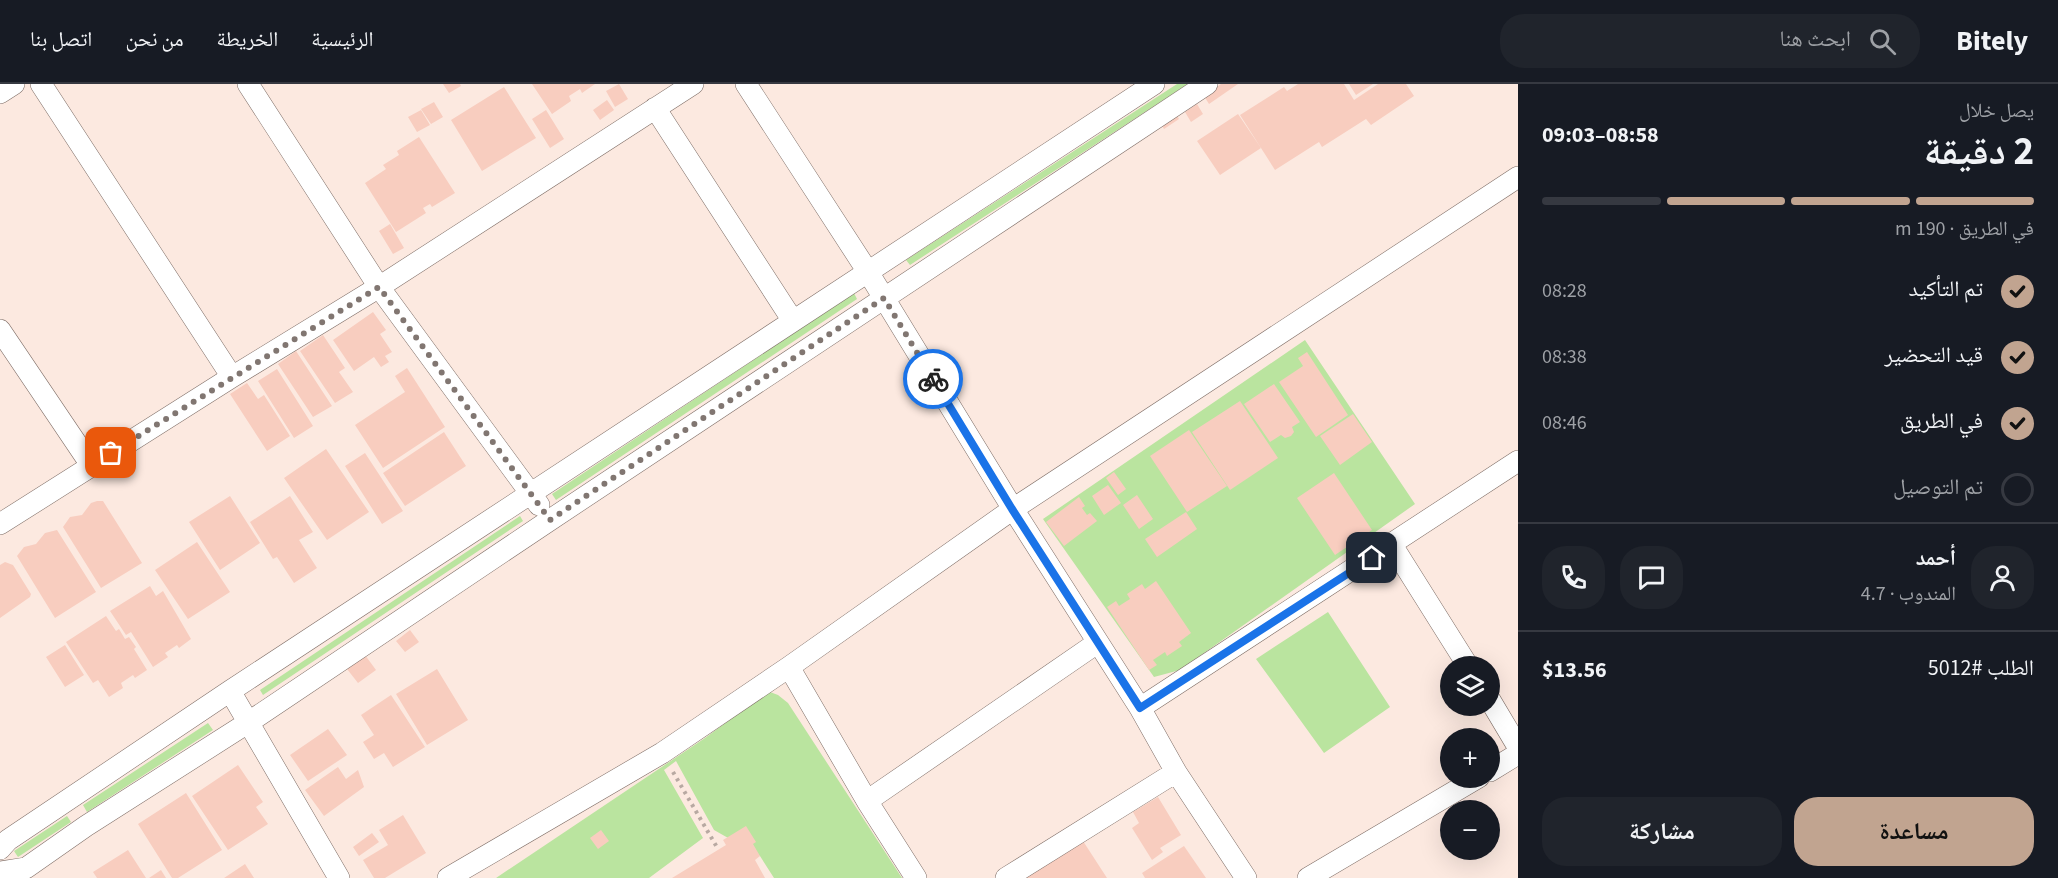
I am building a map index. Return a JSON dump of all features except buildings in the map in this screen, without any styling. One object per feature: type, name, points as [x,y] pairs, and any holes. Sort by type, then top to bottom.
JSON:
[{"type":"street","points":[[0,93],[14,84]]},
{"type":"street","points":[[41,84],[232,377]]},
{"type":"street","points":[[248,84],[379,287],[550,520]]},
{"type":"street","points":[[0,524],[379,287],[693,84]]},
{"type":"street","points":[[746,84],[868,272],[1012,509],[1140,708],[1176,772],[1246,878]]},
{"type":"street","points":[[0,849],[8,840],[230,691],[1154,84]]},
{"type":"street","points":[[0,872],[26,868],[86,826],[249,722],[1207,84]]},
{"type":"street","points":[[655,108],[793,321]]},
{"type":"street","points":[[448,878],[662,753],[789,667],[1012,509],[1518,177]]},
{"type":"street","points":[[0,330],[91,465]]},
{"type":"street","points":[[1140,708],[1392,546],[1518,461]]},
{"type":"street","points":[[1392,546],[1462,656]]},
{"type":"street","points":[[867,801],[1097,643]]},
{"type":"street","points":[[789,667],[867,801],[916,878]]},
{"type":"street","points":[[230,691],[339,878]]},
{"type":"street","points":[[1500,716],[1518,747]]},
{"type":"street","points":[[1500,765],[1518,754]]},
{"type":"street","points":[[1006,878],[1176,772]]},
{"type":"street","points":[[1308,878],[1460,788]]},
{"type":"street","points":[[69,799],[86,826]]},
{"type":"path","points":[[662,753],[718,849]]},
{"type":"green space","points":[[1177,84],[1188,84],[910,265],[906,260]]},
{"type":"green space","points":[[854,293],[857,299],[556,500],[552,494]]},
{"type":"green space","points":[[1305,340],[1415,504],[1180,670],[1154,677],[1043,519]]},
{"type":"green space","points":[[520,516],[523,521],[263,695],[260,690]]},
{"type":"green space","points":[[1328,612],[1390,707],[1324,753],[1256,659]]},
{"type":"green space","points":[[770,692],[788,703],[902,878],[774,878],[760,856],[714,830],[676,761],[664,770],[703,838],[649,878],[496,878],[705,738]]},
{"type":"green space","points":[[208,723],[213,730],[87,812],[83,805]]},
{"type":"green space","points":[[67,816],[71,822],[18,857],[14,851]]},
{"type":"way so far","points":[[111,453],[379,287],[550,520],[884,298],[933,379]]},
{"type":"route","points":[[933,379],[1012,509],[1140,708],[1372,558]]}]
